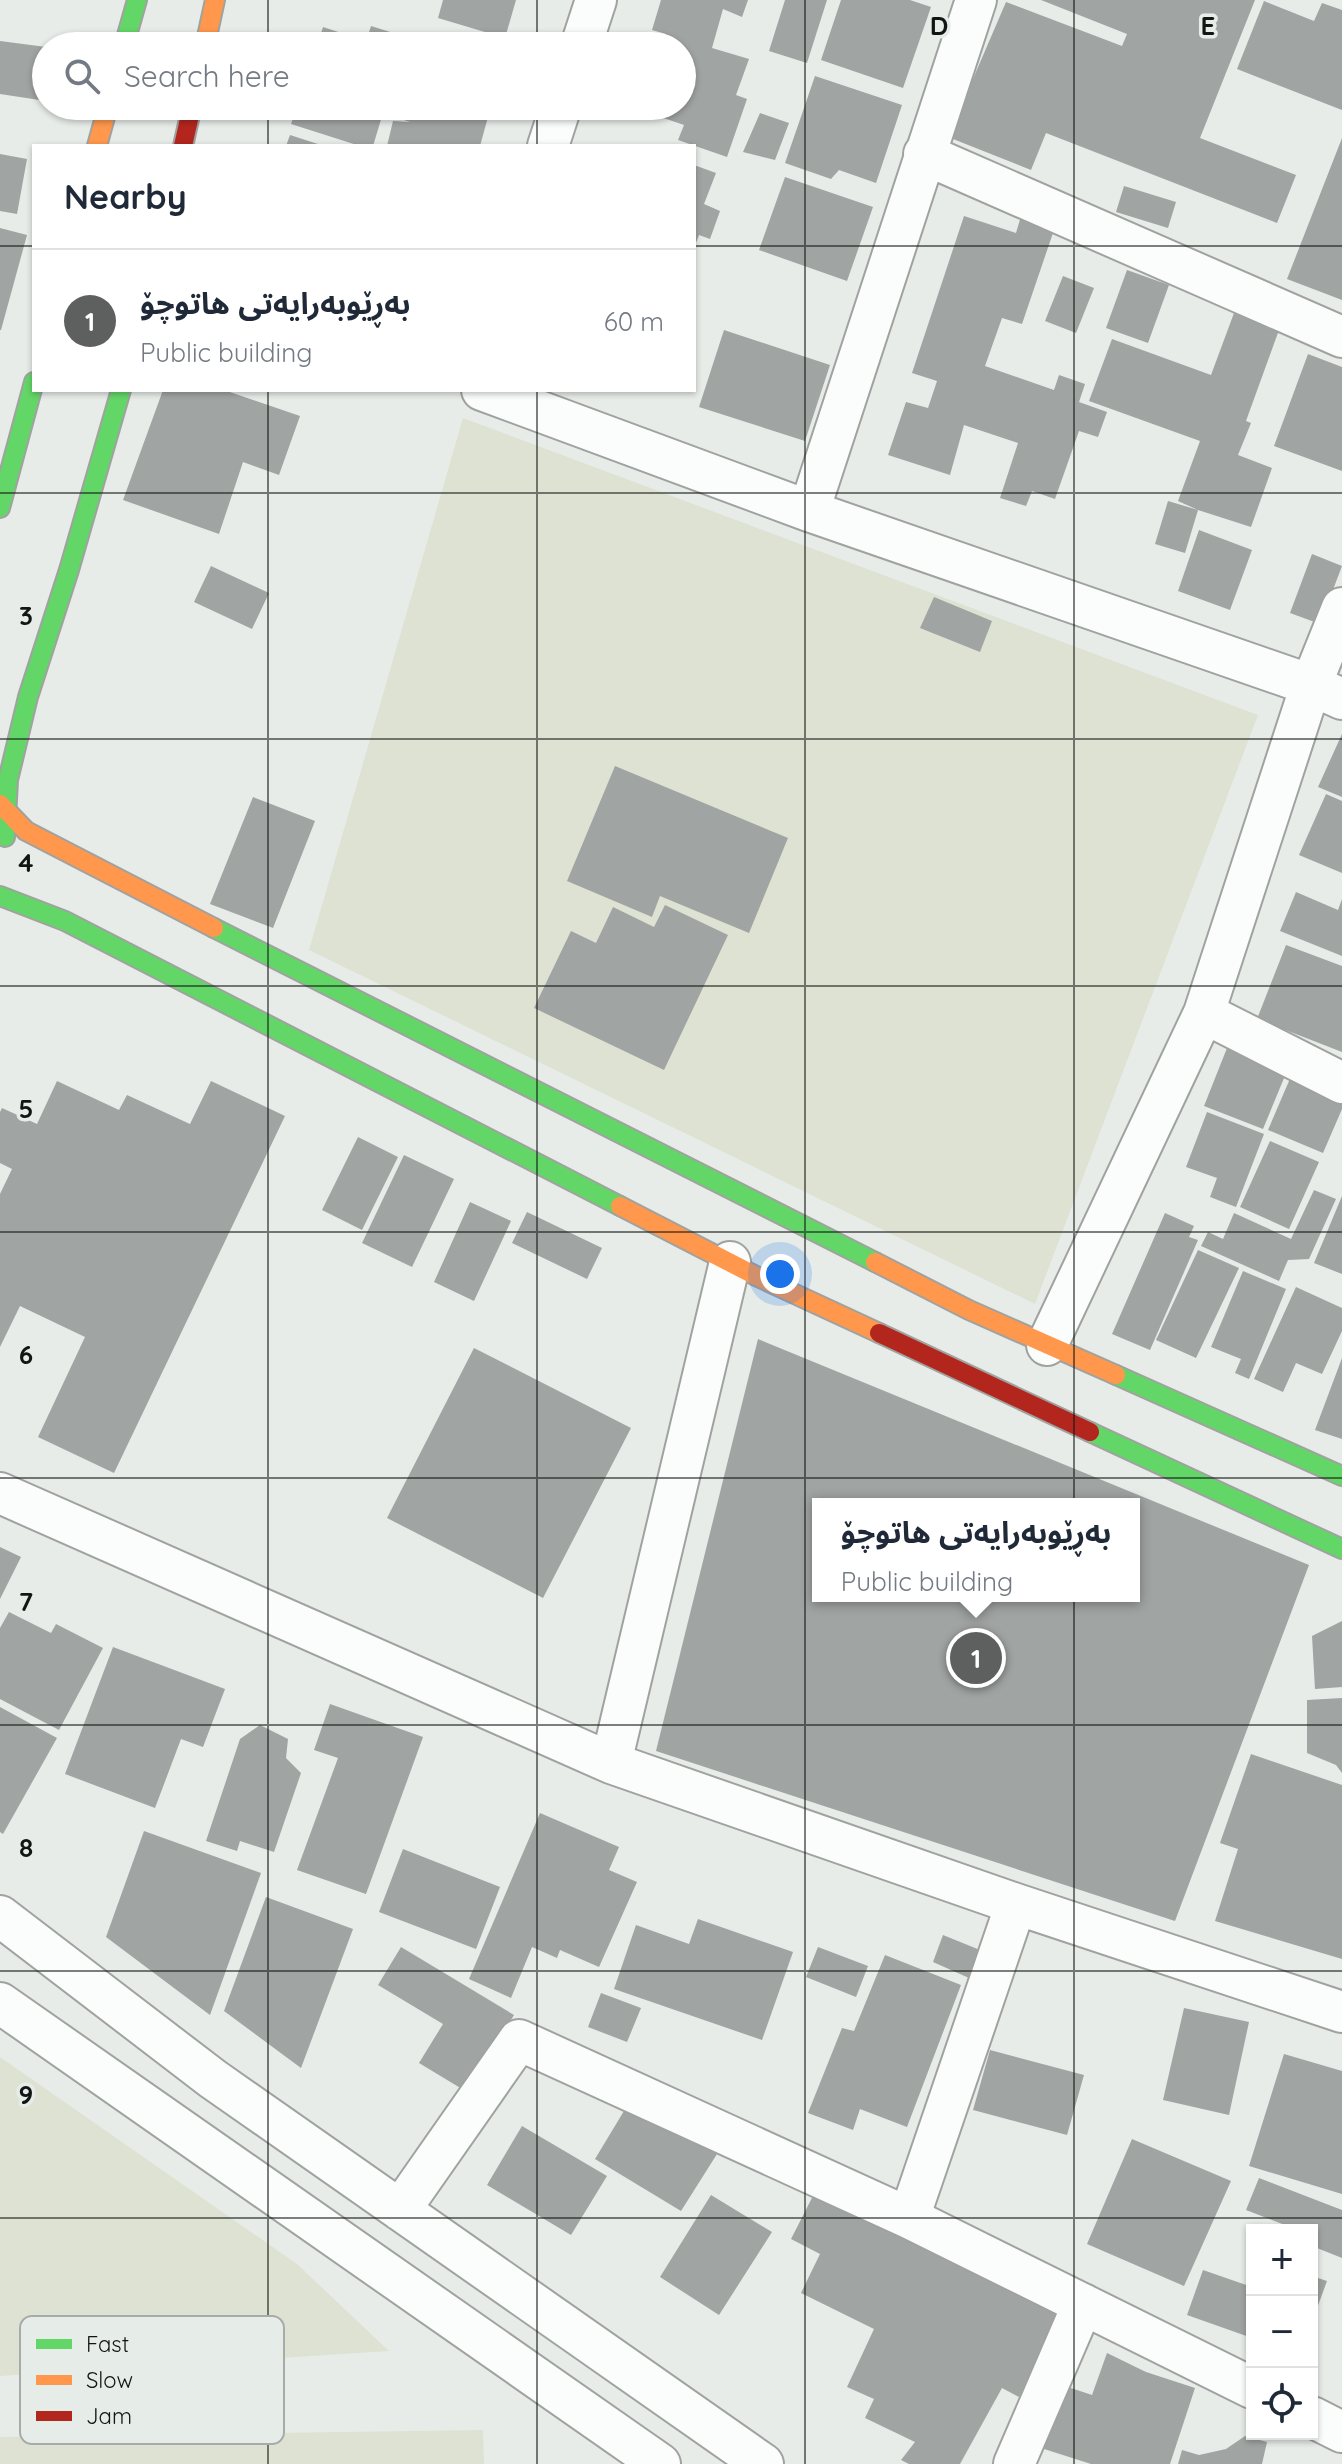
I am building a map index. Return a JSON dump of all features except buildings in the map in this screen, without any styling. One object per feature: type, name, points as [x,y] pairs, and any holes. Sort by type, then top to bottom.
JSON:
[{"type":"main road","points":[[128,32],[137,0]]},
{"type":"main road","points":[[208,32],[215,0]]},
{"type":"main road","points":[[98,144],[104,120]]},
{"type":"main road","points":[[183,144],[189,120]]},
{"type":"main road","points":[[0,508],[32,389]]},
{"type":"main road","points":[[1,857],[5,837],[2,809],[28,697],[69,570],[120,392]]},
{"type":"main road","points":[[2,809],[26,831],[80,860],[969,1310],[1342,1476]]},
{"type":"main road","points":[[0,896],[65,921],[119,948],[730,1262],[1342,1549]]},
{"type":"street","points":[[586,32],[596,0]]},
{"type":"street","points":[[809,511],[976,0]]},
{"type":"street","points":[[549,144],[556,120]]},
{"type":"street","points":[[924,154],[1342,337]]},
{"type":"street","points":[[487,392],[809,511],[1326,692]]},
{"type":"street","points":[[1047,1345],[1204,1013],[1326,692],[1342,608]]},
{"type":"street","points":[[1204,1013],[1342,1083]]},
{"type":"street","points":[[611,1763],[730,1262]]},
{"type":"street","points":[[0,1493],[611,1763],[1016,1904],[1342,2012]]},
{"type":"street","points":[[909,2218],[1016,1904]]},
{"type":"street","points":[[0,1916],[213,2079],[763,2464]]},
{"type":"street","points":[[0,2003],[660,2464]]},
{"type":"street","points":[[400,2210],[519,2040],[909,2218],[1246,2385]]},
{"type":"street","points":[[1014,2464],[1083,2304]]},
{"type":"street","points":[[1318,2420],[1342,2432]]},
{"type":"green space","points":[[463,418],[1258,715],[1035,1304],[309,950]]},
{"type":"green space","points":[[0,2057],[297,2264],[389,2351],[284,2358],[284,2316],[20,2316],[20,2375],[0,2376]]},
{"type":"green space","points":[[483,2430],[484,2464],[0,2464],[0,2437],[20,2437],[20,2444],[284,2444],[284,2433]]},
{"type":"traffic: fast","points":[[128,32],[137,0]]},
{"type":"traffic: fast","points":[[0,508],[32,389]]},
{"type":"traffic: fast","points":[[5,837],[8,780],[28,697],[69,570],[120,392]]},
{"type":"traffic: fast","points":[[0,896],[65,921],[620,1206]]},
{"type":"traffic: fast","points":[[214,928],[875,1262]]},
{"type":"traffic: fast","points":[[1116,1375],[1342,1476]]},
{"type":"traffic: fast","points":[[1090,1432],[1342,1549]]},
{"type":"traffic: slow","points":[[208,32],[215,0]]},
{"type":"traffic: slow","points":[[98,144],[104,120]]},
{"type":"traffic: slow","points":[[0,804],[26,831],[214,928]]},
{"type":"traffic: slow","points":[[620,1206],[756,1276],[879,1333]]},
{"type":"traffic: slow","points":[[875,1262],[969,1310],[1116,1375]]},
{"type":"traffic: jam","points":[[183,144],[189,120]]},
{"type":"traffic: jam","points":[[879,1333],[1090,1432]]},
{"type":"place","name":"بەڕێوبەرایەتی هاتوچۆ","points":[[976,1658]]}]
